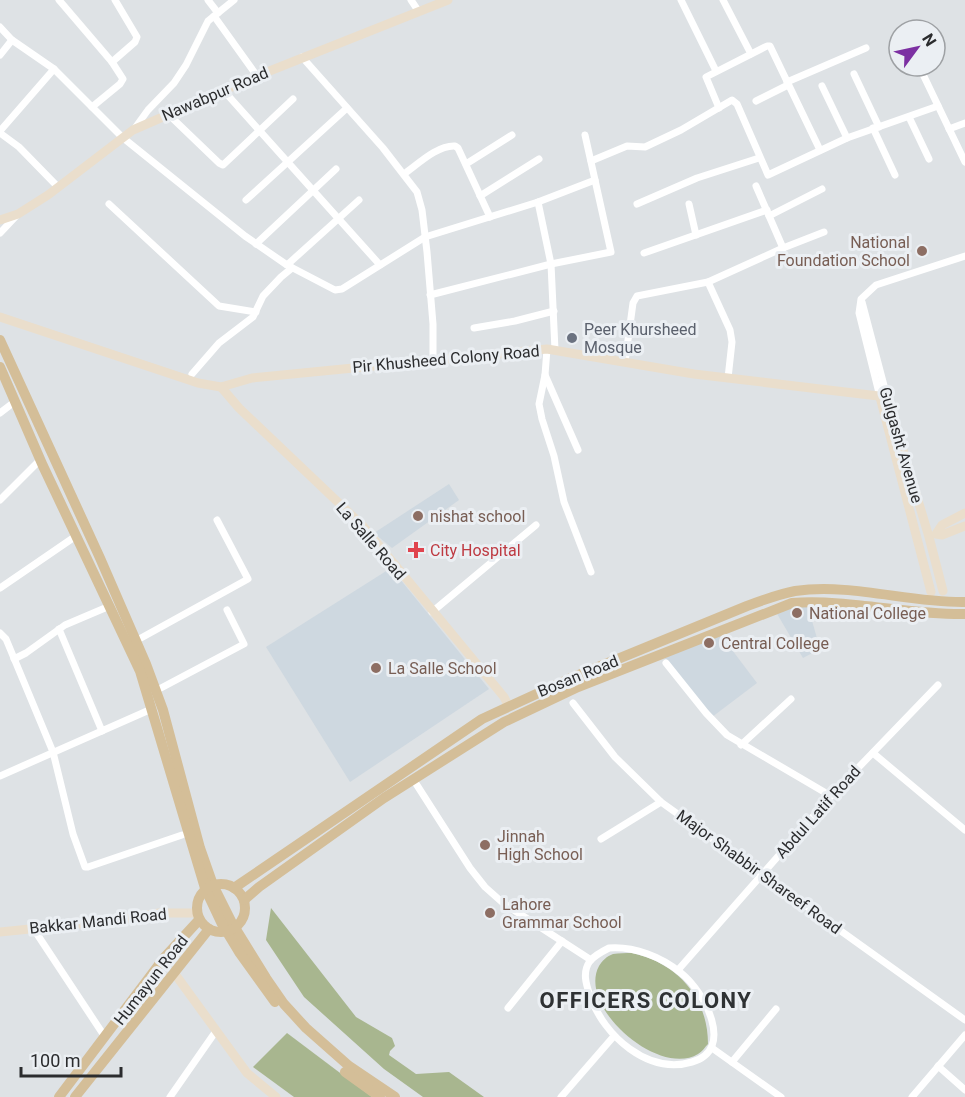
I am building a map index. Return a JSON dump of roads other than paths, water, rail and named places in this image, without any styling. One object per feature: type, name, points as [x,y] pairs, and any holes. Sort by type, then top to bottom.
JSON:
[{"type":"main road","points":[[0,340],[146,664],[163,710],[200,848],[213,885],[248,950],[284,1004],[347,1069],[395,1097]]},
{"type":"main road","points":[[0,367],[43,466],[140,671],[205,888],[222,924],[260,983],[300,1032],[380,1097]]},
{"type":"main road","name":"Bosan Road","points":[[234,888],[482,718],[508,705],[747,606],[795,591],[828,589],[899,598],[965,602]]},
{"type":"main road","name":"Bosan Road","points":[[244,900],[259,887],[413,779],[504,722],[578,687],[792,603],[818,601],[933,615],[965,614]]},
{"type":"main road","points":[[217,884],[234,888],[244,900],[244,917],[234,929],[220,933],[209,929],[198,917],[198,901],[205,890],[217,884]]},
{"type":"main road","name":"Humayun Road","points":[[59,1097],[164,958],[198,917]]},
{"type":"main road","name":"Humayun Road","points":[[75,1097],[209,929]]},
{"type":"main road","points":[[83,1097],[175,974]]},
{"type":"street","points":[[58,0],[112,62],[124,81],[92,107]]},
{"type":"street","points":[[112,62],[135,42],[137,37],[115,0]]},
{"type":"street","points":[[208,0],[257,76]]},
{"type":"street","points":[[133,130],[148,110],[174,83],[186,65],[203,28],[234,0]]},
{"type":"street","points":[[411,0],[418,12]]},
{"type":"street","name":"Nawabpur Road","points":[[0,220],[18,214],[58,188],[133,130],[302,57],[448,0]]},
{"type":"street","points":[[681,0],[716,72]]},
{"type":"street","points":[[723,0],[751,54]]},
{"type":"street","points":[[0,27],[12,40],[54,69],[122,137],[256,244],[289,266],[335,290],[342,289],[425,237],[537,202],[595,180]]},
{"type":"street","points":[[0,55],[12,40]]},
{"type":"street","points":[[719,108],[705,80],[708,75],[770,46],[820,150]]},
{"type":"street","points":[[756,100],[866,48]]},
{"type":"street","points":[[302,57],[383,148],[404,174],[419,198],[433,324],[433,359]]},
{"type":"street","points":[[54,69],[0,132],[19,147],[58,188]]},
{"type":"street","points":[[854,74],[895,175]]},
{"type":"street","points":[[925,78],[965,162]]},
{"type":"street","points":[[822,86],[847,138]]},
{"type":"street","points":[[224,91],[380,265]]},
{"type":"street","points":[[168,114],[223,165],[292,99]]},
{"type":"street","points":[[591,161],[627,146],[645,147],[681,130],[729,102],[735,101],[768,175],[847,138],[938,106]]},
{"type":"street","points":[[246,200],[347,108]]},
{"type":"street","points":[[909,117],[928,159]]},
{"type":"street","points":[[949,129],[965,123]]},
{"type":"street","points":[[466,164],[512,135]]},
{"type":"street","points":[[430,295],[551,264],[610,254],[585,135]]},
{"type":"street","points":[[404,174],[451,145],[458,148],[490,217]]},
{"type":"street","points":[[638,204],[698,178],[759,158]]},
{"type":"street","points":[[480,196],[539,159]]},
{"type":"street","points":[[256,244],[336,169]]},
{"type":"street","points":[[756,186],[783,248]]},
{"type":"street","points":[[644,253],[768,213],[822,189]]},
{"type":"street","points":[[192,374],[205,358],[256,312],[258,304],[289,266],[359,200]]},
{"type":"street","points":[[537,202],[551,264],[554,311],[551,349],[539,404],[564,502],[591,572]]},
{"type":"street","points":[[109,204],[219,306],[256,312]]},
{"type":"street","points":[[689,204],[696,235]]},
{"type":"street","points":[[0,233],[18,214]]},
{"type":"street","points":[[625,362],[633,303],[637,296],[708,282],[824,232]]},
{"type":"street","points":[[883,397],[859,313],[861,299],[876,285],[965,256]]},
{"type":"street","points":[[708,282],[730,330],[732,342],[728,378]]},
{"type":"street","points":[[474,328],[554,311]]},
{"type":"street","points":[[0,317],[198,383],[221,387]]},
{"type":"street","name":"Pir Khusheed Colony Road","points":[[221,387],[252,378],[551,349],[728,378],[883,397]]},
{"type":"street","points":[[545,375],[578,450]]},
{"type":"street","name":"La Salle Road","points":[[221,387],[247,416],[363,526],[504,697],[508,705]]},
{"type":"street","name":"Gulgasht Avenue","points":[[883,397],[932,535],[943,591]]},
{"type":"street","name":"Gulgasht Avenue","points":[[883,397],[931,592]]},
{"type":"street","points":[[0,413],[13,403]]},
{"type":"street","points":[[0,500],[38,462]]},
{"type":"street","points":[[919,541],[965,513]]},
{"type":"street","points":[[141,638],[248,579],[216,520]]},
{"type":"street","points":[[432,612],[536,525]]},
{"type":"street","points":[[932,535],[942,536],[965,526]]},
{"type":"street","points":[[0,588],[73,538]]},
{"type":"street","points":[[14,659],[59,629],[105,608]]},
{"type":"street","points":[[161,688],[244,644],[227,610]]},
{"type":"street","points":[[59,629],[102,731]]},
{"type":"street","points":[[0,633],[4,635],[52,752],[73,834],[85,867],[182,835]]},
{"type":"street","points":[[666,663],[716,724],[741,745],[831,796]]},
{"type":"street","name":"Abdul Latif Road","points":[[678,970],[831,796],[938,685]]},
{"type":"street","points":[[741,745],[791,699]]},
{"type":"street","name":"Major Shabbir Shareef Road","points":[[573,702],[615,757],[661,802],[965,1020]]},
{"type":"street","points":[[0,776],[147,711]]},
{"type":"street","points":[[873,753],[965,830]]},
{"type":"street","points":[[413,779],[484,887],[503,903],[591,960]]},
{"type":"street","points":[[602,839],[661,802]]},
{"type":"street","name":"Bakkar Mandi Road","points":[[0,932],[118,920],[159,913],[198,917]]},
{"type":"street","points":[[33,928],[105,1037]]},
{"type":"street","points":[[508,1008],[562,941]]},
{"type":"street","points":[[609,948],[626,948],[646,953],[678,970],[705,1001],[714,1038],[712,1048],[706,1055],[694,1062],[670,1064],[638,1055],[614,1036],[601,1019],[588,990],[585,976],[591,960],[609,948]]},
{"type":"street","points":[[175,974],[247,1073],[276,1097]]},
{"type":"street","points":[[732,1062],[776,1009]]},
{"type":"street","points":[[170,1097],[216,1031]]},
{"type":"street","points":[[912,1097],[965,1035]]},
{"type":"street","points":[[561,1097],[614,1036]]},
{"type":"street","points":[[712,1048],[781,1097]]},
{"type":"street","points":[[938,1066],[965,1090]]},
{"type":"place","name":"National Foundation School","points":[[922,251]]},
{"type":"place","name":"Peer Khursheed Mosque","points":[[572,338]]},
{"type":"place","name":"nishat school","points":[[418,516]]},
{"type":"place","name":"City Hospital","points":[[416,550]]},
{"type":"place","name":"National College","points":[[797,613]]},
{"type":"place","name":"Central College","points":[[709,643]]},
{"type":"place","name":"La Salle School","points":[[376,668]]},
{"type":"place","name":"Jinnah High School","points":[[485,845]]},
{"type":"place","name":"Lahore Grammar School","points":[[490,913]]},
{"type":"district","name":"OFFICERS COLONY","points":[[646,1000]]}]
